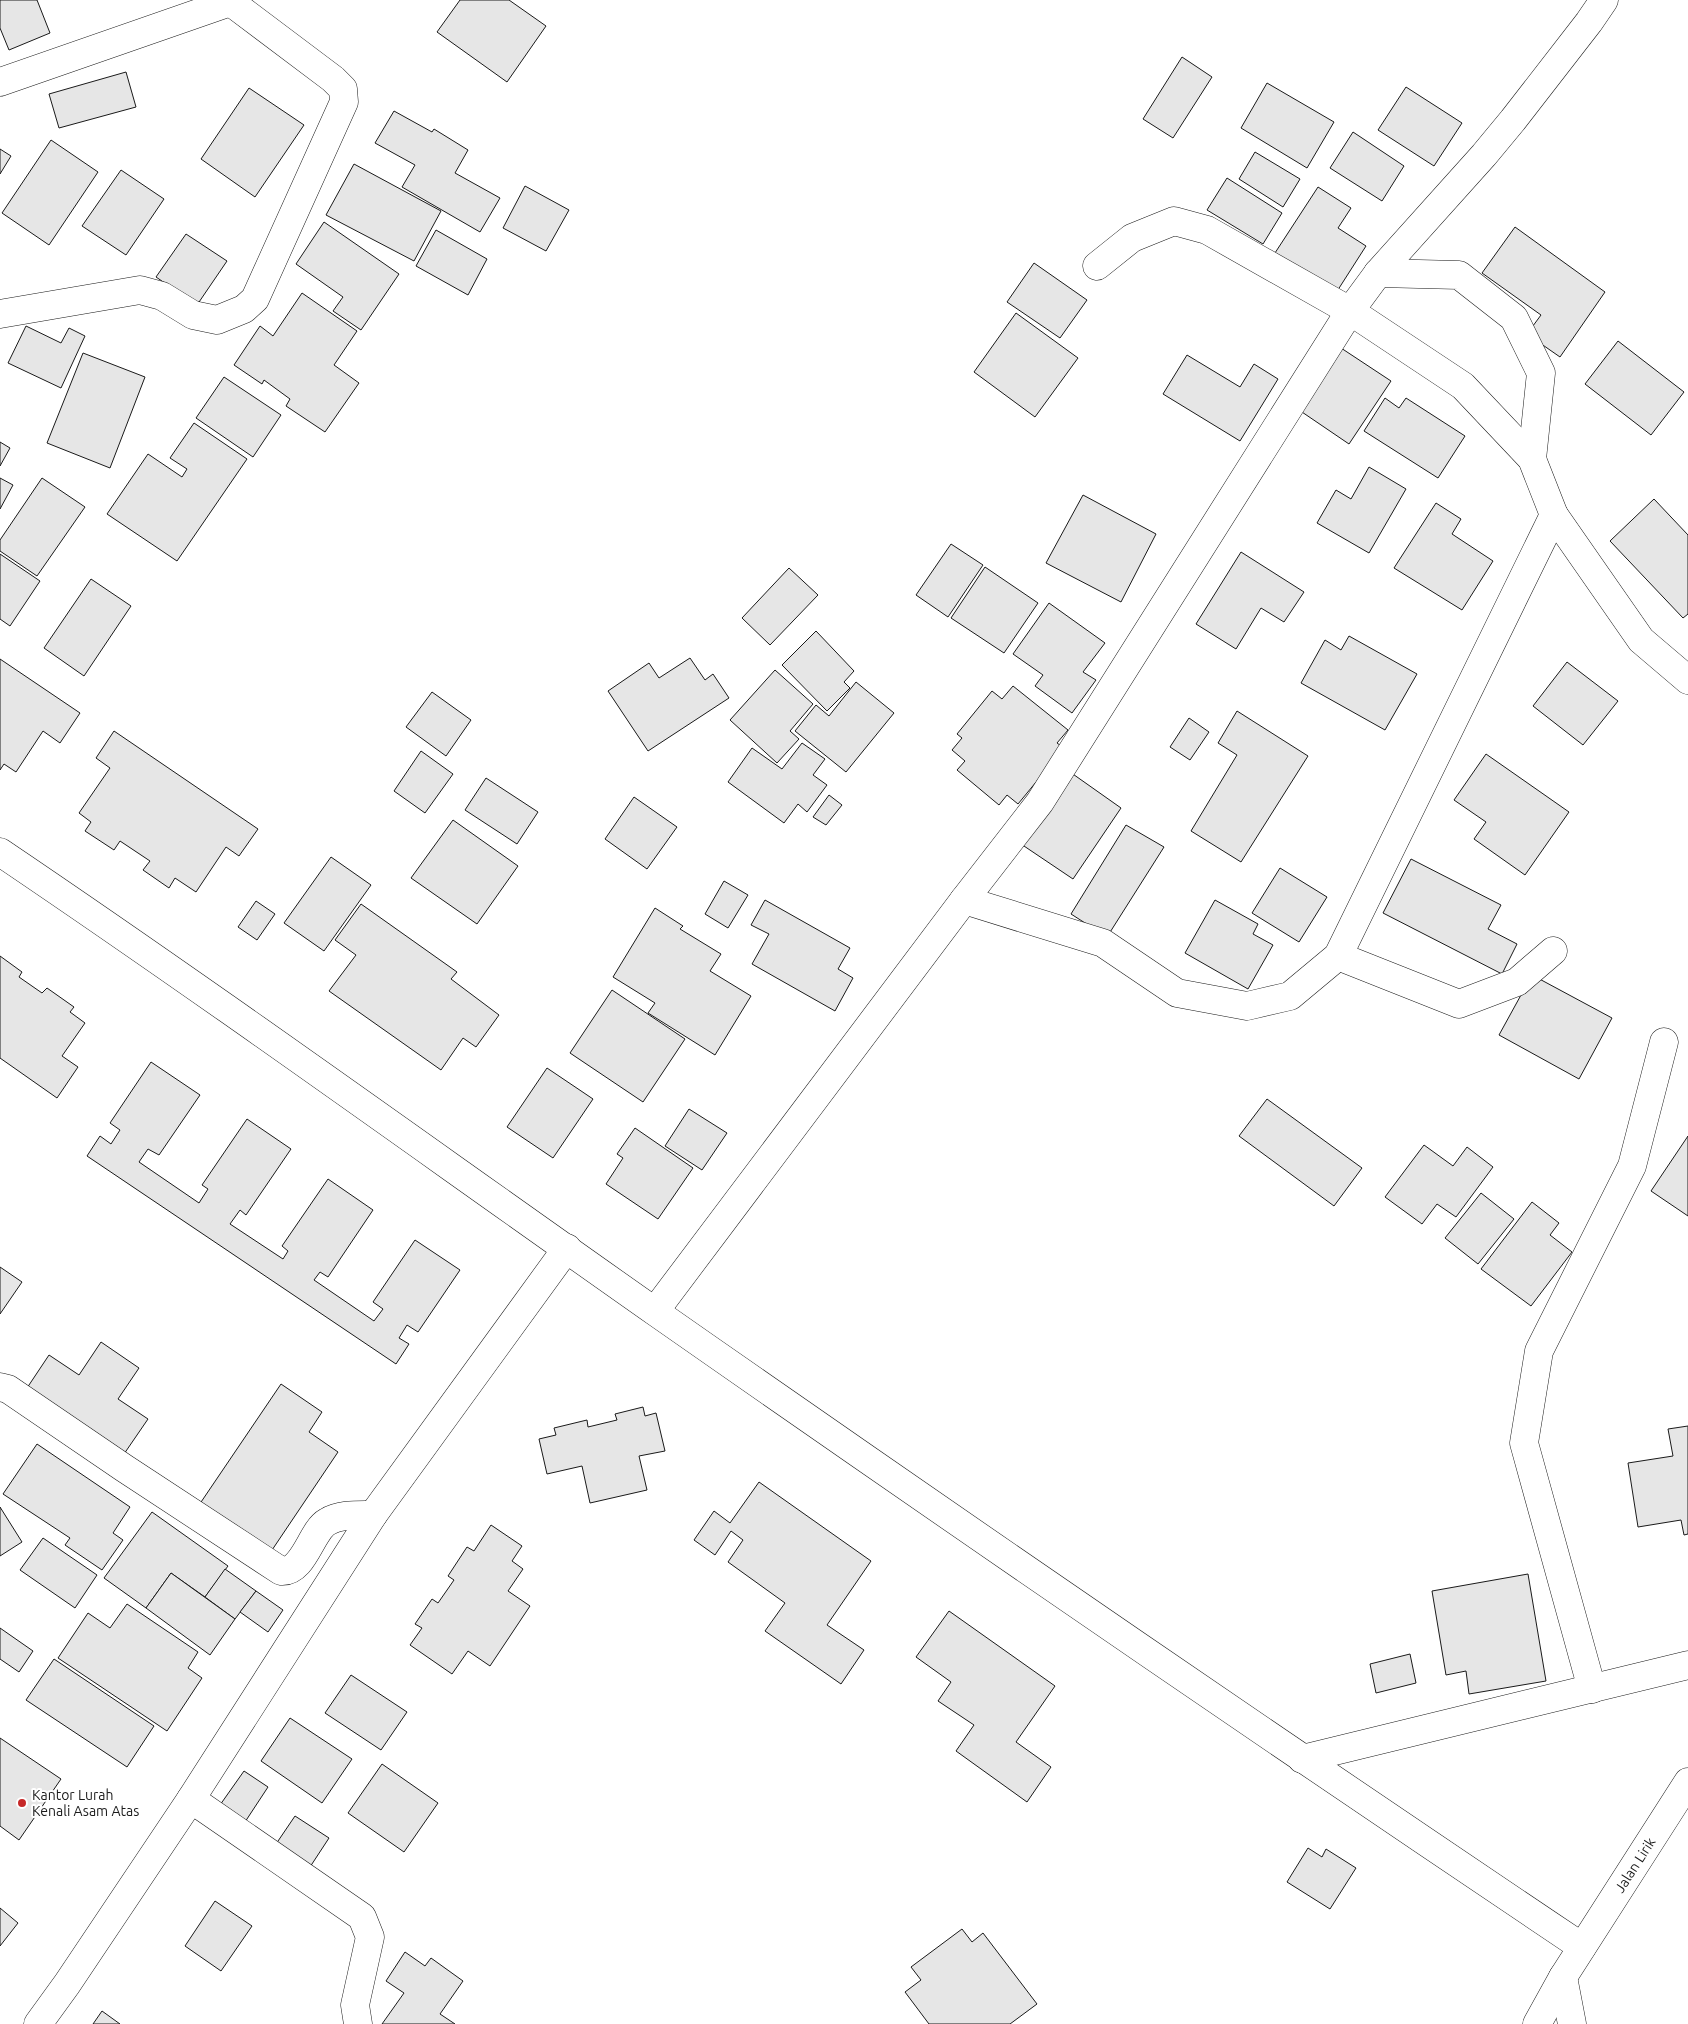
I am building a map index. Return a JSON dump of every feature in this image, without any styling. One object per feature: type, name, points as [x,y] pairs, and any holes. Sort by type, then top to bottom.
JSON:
[{"type":"street","points":[[0,82],[234,1],[333,79],[343,89],[344,102],[255,298],[244,309],[217,320],[193,315],[162,296],[140,290],[0,314]]},
{"type":"street","points":[[656,1311],[964,900],[1040,802],[1350,311],[1378,273],[1513,120],[1596,11]]},
{"type":"street","points":[[1097,266],[1132,238],[1174,221],[1207,230],[1350,311],[1463,386],[1532,459],[1554,515],[1641,640],[1688,680]]},
{"type":"street","points":[[1378,273],[1459,275],[1514,318],[1541,373],[1532,459]]},
{"type":"street","points":[[964,900],[1103,943],[1177,993],[1247,1006],[1290,996],[1338,956],[1554,515]]},
{"type":"street","points":[[0,852],[160,960],[656,1311],[1302,1759],[1582,1947]]},
{"type":"street","points":[[1338,956],[1459,1004],[1517,982],[1553,950]]},
{"type":"street","points":[[1592,1689],[1524,1443],[1539,1351],[1632,1166],[1664,1042]]},
{"type":"street","points":[[38,2024],[191,1799],[373,1515],[567,1248]]},
{"type":"street","points":[[0,1387],[8,1389],[281,1571],[286,1571],[295,1566],[325,1523],[338,1516],[373,1515]]},
{"type":"street","points":[[1302,1759],[1688,1665]]},
{"type":"street","name":"Jalan Lirik","points":[[1537,2024],[1563,1977],[1688,1782]]},
{"type":"street","points":[[191,1799],[362,1917],[370,1937],[355,2005],[358,2024]]},
{"type":"street","points":[[1563,1977],[1572,2024]]},
{"type":"building","points":[[0,0],[37,0],[50,33],[9,50],[0,28]]},
{"type":"building","points":[[460,0],[509,0],[546,26],[507,82],[437,32]]},
{"type":"building","points":[[1182,57],[1212,77],[1173,138],[1143,119]]},
{"type":"building","points":[[126,72],[136,107],[59,128],[49,94]]},
{"type":"building","points":[[1267,83],[1334,122],[1307,168],[1241,128]]},
{"type":"building","points":[[1406,87],[1462,123],[1434,166],[1378,130]]},
{"type":"building","points":[[249,88],[304,125],[255,197],[201,159]]},
{"type":"building","points":[[394,111],[432,132],[434,129],[468,150],[455,173],[500,198],[480,232],[402,187],[415,165],[375,143]]},
{"type":"building","points":[[1353,132],[1404,166],[1382,201],[1330,168]]},
{"type":"building","points":[[51,140],[98,172],[49,245],[2,213]]},
{"type":"building","points":[[0,149],[11,156],[0,174]]},
{"type":"building","points":[[1255,152],[1300,179],[1283,207],[1239,179]]},
{"type":"building","points":[[354,164],[441,211],[414,261],[326,215]]},
{"type":"building","points":[[121,170],[164,199],[126,255],[82,226]]},
{"type":"building","points":[[1227,178],[1282,213],[1263,244],[1207,210]]},
{"type":"building","points":[[525,186],[569,210],[546,251],[503,228]]},
{"type":"building","points":[[1318,187],[1351,208],[1338,228],[1366,246],[1334,296],[1273,256]]},
{"type":"building","points":[[324,222],[399,274],[361,330],[333,311],[343,297],[296,264]]},
{"type":"building","points":[[1515,227],[1605,292],[1560,357],[1527,334],[1541,315],[1482,273]]},
{"type":"building","points":[[436,230],[487,259],[468,295],[416,266]]},
{"type":"building","points":[[186,234],[227,261],[197,305],[156,277]]},
{"type":"building","points":[[1034,263],[1087,300],[1060,338],[1007,302]]},
{"type":"building","points":[[302,293],[357,331],[334,365],[359,383],[325,432],[286,406],[290,399],[264,380],[262,384],[234,365],[260,326],[273,336]]},
{"type":"building","points":[[1016,313],[1078,358],[1035,417],[974,372]]},
{"type":"building","points":[[26,326],[61,343],[69,328],[85,336],[61,388],[8,363]]},
{"type":"building","points":[[1618,341],[1684,392],[1651,435],[1585,384]]},
{"type":"building","points":[[1341,348],[1391,381],[1349,444],[1299,410]]},
{"type":"building","points":[[83,353],[145,377],[110,468],[47,443]]},
{"type":"building","points":[[1187,355],[1240,387],[1254,364],[1278,379],[1240,441],[1163,394]]},
{"type":"building","points":[[224,377],[281,415],[253,457],[196,418]]},
{"type":"building","points":[[1385,398],[1399,408],[1406,398],[1465,436],[1438,478],[1364,431]]},
{"type":"building","points":[[194,423],[247,459],[177,561],[107,514],[148,454],[182,477],[187,469],[170,458]]},
{"type":"building","points":[[0,442],[10,448],[0,466]]},
{"type":"building","points":[[1369,467],[1406,489],[1369,553],[1317,523],[1336,490],[1351,499]]},
{"type":"building","points":[[0,478],[13,485],[0,509]]},
{"type":"building","points":[[42,478],[85,507],[37,576],[0,551],[0,540]]},
{"type":"building","points":[[1083,495],[1156,534],[1121,602],[1046,563]]},
{"type":"building","points":[[1654,499],[1688,535],[1688,614],[1683,618],[1610,541]]},
{"type":"building","points":[[1436,503],[1461,519],[1452,534],[1493,561],[1462,610],[1394,568]]},
{"type":"building","points":[[951,544],[983,565],[948,617],[916,595]]},
{"type":"building","points":[[1241,552],[1304,592],[1284,622],[1261,608],[1236,649],[1196,624]]},
{"type":"building","points":[[0,554],[40,581],[10,626],[0,619]]},
{"type":"building","points":[[985,567],[1038,603],[1004,653],[951,618]]},
{"type":"building","points":[[789,568],[818,595],[770,645],[742,618]]},
{"type":"building","points":[[91,579],[131,606],[84,676],[44,648]]},
{"type":"building","points":[[1049,603],[1105,643],[1083,672],[1096,680],[1072,713],[1035,686],[1043,675],[1013,654]]},
{"type":"building","points":[[816,631],[854,671],[844,682],[850,688],[827,711],[782,665]]},
{"type":"building","points":[[1349,636],[1417,674],[1385,730],[1301,683],[1325,640],[1341,650]]},
{"type":"building","points":[[690,658],[705,680],[713,674],[729,698],[648,751],[608,691],[649,663],[659,678]]},
{"type":"building","points":[[0,659],[80,713],[60,743],[43,731],[16,772],[4,764],[0,770]]},
{"type":"building","points":[[1567,662],[1618,701],[1583,745],[1533,706]]},
{"type":"building","points":[[775,670],[813,704],[790,731],[799,739],[777,763],[730,720]]},
{"type":"building","points":[[856,682],[894,713],[846,772],[795,731],[816,705],[829,716]]},
{"type":"building","points":[[1013,686],[1068,730],[1057,743],[1064,748],[1018,804],[1007,795],[999,805],[957,770],[965,761],[952,750],[962,738],[957,734],[992,691],[1002,699]]},
{"type":"building","points":[[432,692],[471,720],[446,756],[406,727]]},
{"type":"building","points":[[1237,711],[1308,756],[1241,862],[1191,831],[1237,755],[1218,743]]},
{"type":"building","points":[[1189,718],[1209,732],[1190,760],[1170,747]]},
{"type":"building","points":[[114,731],[258,829],[239,856],[226,847],[196,892],[175,878],[169,888],[143,870],[150,861],[120,841],[114,850],[85,831],[91,822],[79,813],[110,768],[96,758]]},
{"type":"building","points":[[802,743],[825,759],[813,775],[827,785],[807,812],[798,804],[784,823],[728,782],[752,748],[782,769]]},
{"type":"building","points":[[421,751],[453,774],[425,813],[394,791]]},
{"type":"building","points":[[1486,754],[1569,812],[1525,875],[1474,839],[1486,822],[1454,800]]},
{"type":"building","points":[[1070,772],[1121,808],[1073,879],[1021,844]]},
{"type":"building","points":[[486,778],[538,812],[517,844],[465,810]]},
{"type":"building","points":[[829,795],[842,805],[826,825],[813,817]]},
{"type":"building","points":[[634,797],[677,827],[647,869],[605,839]]},
{"type":"building","points":[[453,820],[518,866],[477,924],[411,878]]},
{"type":"building","points":[[1126,825],[1164,847],[1107,937],[1071,914]]},
{"type":"building","points":[[331,857],[371,885],[324,951],[284,923]]},
{"type":"building","points":[[1411,859],[1501,905],[1488,929],[1517,944],[1502,974],[1383,913]]},
{"type":"building","points":[[1280,868],[1327,897],[1299,942],[1252,913]]},
{"type":"building","points":[[724,881],[748,895],[728,928],[705,914]]},
{"type":"building","points":[[765,900],[850,948],[838,969],[853,978],[835,1011],[752,964],[769,934],[751,925]]},
{"type":"building","points":[[1215,900],[1258,924],[1253,934],[1273,945],[1248,989],[1185,953]]},
{"type":"building","points":[[256,901],[275,914],[257,940],[238,927]]},
{"type":"building","points":[[361,904],[457,972],[451,979],[499,1015],[476,1047],[463,1038],[441,1070],[329,991],[356,955],[335,940]]},
{"type":"building","points":[[655,908],[683,926],[680,929],[721,954],[710,971],[751,996],[715,1055],[648,1013],[655,1003],[613,977]]},
{"type":"building","points":[[0,956],[22,972],[19,977],[42,993],[47,988],[74,1007],[70,1012],[85,1023],[62,1056],[78,1067],[57,1098],[0,1058]]},
{"type":"building","points":[[1532,975],[1612,1018],[1579,1079],[1499,1035]]},
{"type":"building","points":[[612,990],[685,1039],[643,1102],[570,1053]]},
{"type":"building","points":[[151,1062],[200,1095],[159,1155],[148,1149],[139,1162],[199,1203],[208,1189],[202,1185],[247,1119],[291,1149],[246,1215],[240,1210],[230,1224],[283,1259],[288,1251],[282,1246],[328,1179],[373,1210],[328,1277],[320,1272],[314,1280],[374,1321],[383,1309],[373,1302],[415,1240],[460,1270],[418,1332],[407,1325],[399,1338],[409,1344],[396,1364],[87,1156],[100,1136],[111,1144],[120,1130],[110,1123]]},
{"type":"building","points":[[547,1068],[593,1099],[553,1158],[507,1127]]},
{"type":"building","points":[[1267,1099],[1362,1168],[1334,1206],[1239,1136]]},
{"type":"building","points":[[689,1109],[727,1133],[702,1170],[665,1146]]},
{"type":"building","points":[[635,1128],[693,1168],[658,1219],[606,1184],[623,1158],[617,1154]]},
{"type":"building","points":[[1688,1136],[1688,1216],[1651,1191]]},
{"type":"building","points":[[1424,1145],[1453,1166],[1467,1147],[1493,1167],[1456,1217],[1437,1204],[1422,1224],[1385,1197]]},
{"type":"building","points":[[1481,1193],[1514,1219],[1478,1264],[1445,1238]]},
{"type":"building","points":[[1532,1202],[1559,1223],[1550,1235],[1572,1252],[1531,1306],[1481,1269]]},
{"type":"building","points":[[0,1267],[22,1282],[0,1314]]},
{"type":"building","points":[[101,1342],[139,1368],[118,1399],[148,1419],[124,1454],[27,1388],[49,1355],[79,1375]]},
{"type":"building","points":[[281,1384],[322,1412],[309,1432],[338,1452],[268,1556],[197,1508]]},
{"type":"building","points":[[643,1407],[645,1416],[656,1413],[665,1451],[639,1456],[647,1490],[590,1503],[582,1466],[547,1474],[539,1439],[556,1435],[554,1428],[587,1420],[588,1427],[617,1420],[615,1414]]},
{"type":"building","points":[[1688,1426],[1688,1534],[1684,1535],[1681,1520],[1638,1527],[1628,1463],[1673,1456],[1668,1429]]},
{"type":"building","points":[[37,1444],[130,1507],[113,1533],[123,1540],[102,1570],[65,1545],[70,1538],[3,1494]]},
{"type":"building","points":[[759,1482],[871,1561],[827,1625],[864,1650],[841,1684],[765,1631],[785,1603],[728,1562],[743,1540],[731,1531],[715,1555],[694,1540],[714,1511],[730,1523]]},
{"type":"building","points":[[0,1507],[22,1542],[0,1556]]},
{"type":"building","points":[[152,1512],[228,1566],[205,1597],[171,1573],[146,1608],[104,1578]]},
{"type":"building","points":[[491,1525],[522,1546],[512,1561],[523,1569],[508,1591],[530,1606],[490,1666],[468,1651],[452,1674],[410,1645],[422,1628],[415,1624],[432,1599],[438,1603],[454,1580],[448,1576],[467,1547],[474,1551]]},
{"type":"building","points":[[43,1538],[97,1575],[75,1608],[20,1570]]},
{"type":"building","points":[[225,1569],[256,1591],[235,1619],[205,1597]]},
{"type":"building","points":[[171,1573],[235,1619],[210,1655],[146,1608]]},
{"type":"building","points":[[1528,1574],[1546,1681],[1469,1694],[1466,1671],[1446,1675],[1432,1591]]},
{"type":"building","points":[[256,1591],[283,1610],[268,1632],[240,1612]]},
{"type":"building","points":[[127,1604],[198,1652],[188,1668],[202,1678],[167,1731],[58,1658],[88,1613],[110,1628]]},
{"type":"building","points":[[949,1611],[1055,1686],[1016,1742],[1051,1767],[1027,1802],[956,1751],[974,1725],[938,1701],[951,1682],[916,1657]]},
{"type":"building","points":[[0,1628],[33,1651],[19,1672],[0,1659]]},
{"type":"building","points":[[1410,1654],[1416,1683],[1376,1693],[1370,1664]]},
{"type":"building","points":[[54,1659],[154,1726],[127,1767],[26,1700]]},
{"type":"building","points":[[351,1675],[407,1712],[381,1750],[325,1713]]},
{"type":"building","points":[[290,1718],[352,1759],[322,1803],[261,1761]]},
{"type":"building","name":"Kantor Lurah Kenali Asam Atas","points":[[0,1738],[61,1779],[19,1840],[0,1826]]},
{"type":"building","points":[[382,1764],[438,1803],[404,1852],[348,1813]]},
{"type":"building","points":[[244,1771],[268,1787],[245,1822],[220,1805]]},
{"type":"building","points":[[295,1816],[329,1838],[310,1867],[276,1844]]},
{"type":"building","points":[[1308,1848],[1322,1857],[1326,1849],[1356,1868],[1330,1909],[1287,1882]]},
{"type":"building","points":[[215,1901],[252,1926],[221,1971],[185,1946]]},
{"type":"building","points":[[0,1908],[18,1923],[0,1946]]},
{"type":"building","points":[[962,1929],[972,1942],[983,1933],[1037,2004],[1010,2024],[929,2024],[905,1992],[921,1980],[911,1967]]},
{"type":"building","points":[[405,1952],[425,1966],[431,1958],[463,1981],[440,2014],[455,2024],[382,2024],[404,1993],[386,1981]]},
{"type":"building","points":[[102,2011],[120,2024],[93,2024]]},
{"type":"place","name":"Kantor Lurah Kenali Asam Atas","points":[[22,1803]]}]
